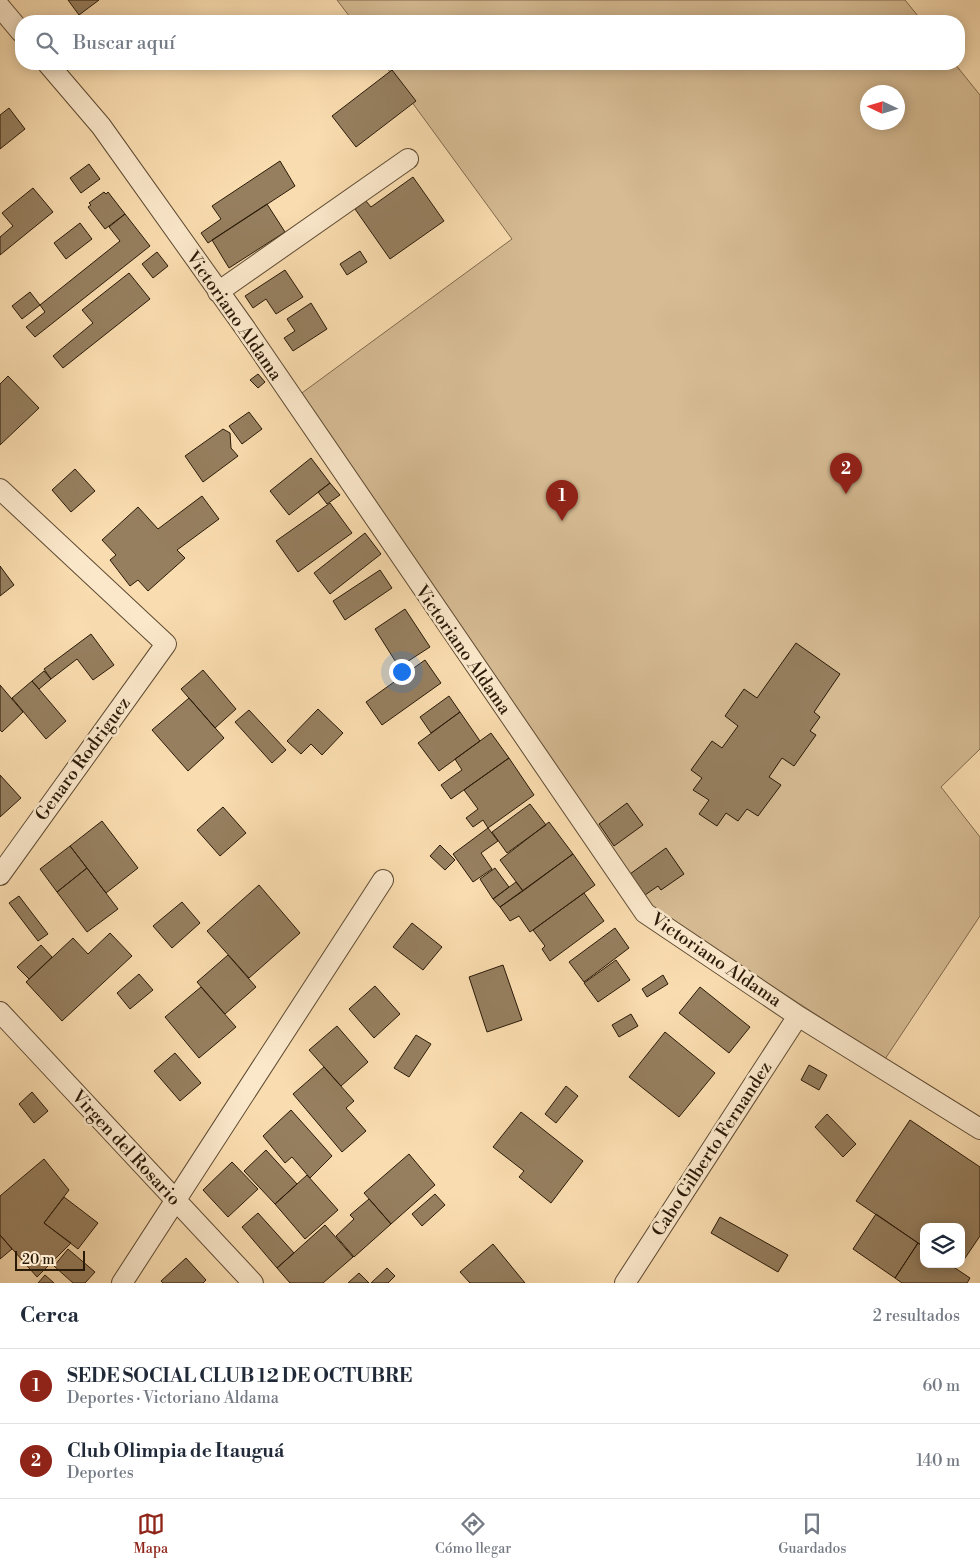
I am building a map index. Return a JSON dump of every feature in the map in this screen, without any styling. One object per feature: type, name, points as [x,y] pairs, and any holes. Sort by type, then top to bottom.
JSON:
[{"type":"street","points":[[0,7],[15,25]]},
{"type":"street","name":"Victoriano Aldama","points":[[53,70],[101,126],[218,292],[645,913],[798,1016],[980,1129]]},
{"type":"street","points":[[218,292],[408,159]]},
{"type":"street","name":"Genaro Rodriguez","points":[[0,489],[166,644],[0,875]]},
{"type":"street","points":[[122,1283],[383,880]]},
{"type":"street","name":"Virgen del Rosario","points":[[0,1012],[253,1283]]},
{"type":"street","name":"Cabo Gilberto Fernandez","points":[[625,1283],[798,1016]]},
{"type":"shaded area","points":[[337,0],[905,0],[917,15],[348,15]]},
{"type":"shaded area","points":[[388,70],[960,70],[980,95],[980,749],[941,787],[980,837],[980,916],[885,1059],[642,902],[295,398],[512,239]]},
{"type":"building","points":[[68,0],[99,0],[79,15]]},
{"type":"building","points":[[392,70],[416,101],[356,147],[332,116]]},
{"type":"building","points":[[9,108],[25,129],[0,149],[0,115]]},
{"type":"building","points":[[280,161],[295,186],[208,243],[201,233],[221,219],[212,206]]},
{"type":"building","points":[[89,164],[100,179],[81,193],[70,178]]},
{"type":"building","points":[[413,177],[444,221],[390,259],[355,209],[366,201],[371,207]]},
{"type":"building","points":[[33,188],[53,212],[0,255],[0,237],[13,226],[2,213]]},
{"type":"building","points":[[104,192],[106,194],[108,192],[125,214],[105,229],[88,207],[91,205],[89,203]]},
{"type":"building","points":[[267,204],[285,232],[229,268],[212,240]]},
{"type":"building","points":[[125,214],[150,246],[35,337],[26,327],[45,312],[40,305],[120,241],[109,227]]},
{"type":"building","points":[[80,223],[92,239],[66,259],[54,243]]},
{"type":"building","points":[[360,251],[367,262],[347,275],[340,264]]},
{"type":"building","points":[[157,252],[168,266],[153,278],[142,264]]},
{"type":"building","points":[[285,270],[303,297],[276,314],[266,299],[253,308],[245,296]]},
{"type":"building","points":[[129,273],[150,299],[63,368],[53,356],[93,323],[82,310]]},
{"type":"building","points":[[30,292],[40,305],[22,319],[12,306]]},
{"type":"building","points":[[311,303],[327,329],[293,351],[284,338],[295,331],[287,319]]},
{"type":"building","points":[[258,374],[265,382],[258,388],[250,380]]},
{"type":"building","points":[[8,376],[39,408],[0,445],[0,384]]},
{"type":"building","points":[[249,412],[262,429],[242,444],[229,426]]},
{"type":"building","points":[[223,429],[230,433],[231,448],[238,456],[203,482],[185,456]]},
{"type":"building","points":[[311,458],[330,483],[289,515],[270,491]]},
{"type":"building","points":[[75,469],[95,491],[71,512],[52,490]]},
{"type":"building","points":[[330,483],[340,495],[327,504],[318,492]]},
{"type":"building","points":[[202,496],[219,519],[177,550],[185,558],[148,591],[138,580],[130,586],[110,560],[116,555],[102,540],[138,507],[158,529]]},
{"type":"building","points":[[330,503],[352,533],[298,572],[276,541]]},
{"type":"building","points":[[365,533],[381,554],[330,594],[314,573]]},
{"type":"building","points":[[0,566],[14,585],[0,596]]},
{"type":"building","points":[[380,570],[392,588],[345,620],[333,601]]},
{"type":"building","points":[[405,609],[430,647],[399,667],[375,629]]},
{"type":"building","points":[[91,634],[114,665],[93,680],[77,659],[51,679],[44,669]]},
{"type":"building","points":[[796,643],[840,674],[814,712],[820,717],[810,731],[816,735],[794,766],[782,758],[769,777],[781,785],[758,816],[747,809],[738,821],[726,813],[717,826],[699,814],[709,800],[693,790],[702,778],[691,770],[712,741],[722,748],[738,726],[725,716],[744,689],[757,698]]},
{"type":"building","points":[[425,660],[441,683],[382,725],[366,702]]},
{"type":"building","points":[[203,670],[236,709],[215,728],[181,689]]},
{"type":"building","points":[[44,671],[51,679],[39,689],[32,681]]},
{"type":"building","points":[[32,681],[66,721],[46,739],[12,698]]},
{"type":"building","points":[[0,685],[23,712],[2,732],[0,730]]},
{"type":"building","points":[[449,696],[460,712],[431,733],[420,717]]},
{"type":"building","points":[[189,698],[224,738],[188,771],[152,730]]},
{"type":"building","points":[[318,709],[343,733],[322,755],[311,744],[301,754],[287,741]]},
{"type":"building","points":[[249,710],[286,750],[272,763],[235,722]]},
{"type":"building","points":[[460,712],[480,741],[439,771],[418,743]]},
{"type":"building","points":[[491,733],[509,758],[451,799],[441,785],[462,770],[455,759]]},
{"type":"building","points":[[509,758],[534,795],[488,828],[483,820],[473,827],[466,818],[478,809],[464,790]]},
{"type":"building","points":[[0,775],[21,798],[0,817]]},
{"type":"building","points":[[627,803],[643,825],[614,846],[599,824]]},
{"type":"building","points":[[530,804],[546,825],[507,853],[492,832]]},
{"type":"building","points":[[223,807],[246,833],[220,856],[197,830]]},
{"type":"building","points":[[102,821],[138,868],[106,893],[70,846]]},
{"type":"building","points":[[549,822],[573,854],[523,891],[500,860]]},
{"type":"building","points":[[488,828],[498,841],[481,853],[492,869],[473,882],[453,854]]},
{"type":"building","points":[[440,845],[455,860],[445,870],[430,856]]},
{"type":"building","points":[[70,846],[87,868],[57,892],[40,869]]},
{"type":"building","points":[[666,848],[684,874],[661,890],[658,886],[645,895],[630,874]]},
{"type":"building","points":[[573,854],[595,885],[530,932],[519,916],[510,921],[500,907]]},
{"type":"building","points":[[87,868],[118,909],[87,932],[57,892]]},
{"type":"building","points":[[495,868],[509,887],[493,899],[480,879]]},
{"type":"building","points":[[516,882],[523,891],[500,907],[493,899]]},
{"type":"building","points":[[259,885],[300,933],[249,978],[207,931]]},
{"type":"building","points":[[584,893],[604,921],[550,961],[542,949],[545,946],[533,930]]},
{"type":"building","points":[[19,896],[48,934],[38,941],[9,903]]},
{"type":"building","points":[[182,902],[200,923],[172,948],[153,926]]},
{"type":"building","points":[[412,923],[442,947],[423,970],[393,947]]},
{"type":"building","points":[[615,928],[629,948],[584,982],[569,962]]},
{"type":"building","points":[[110,933],[132,956],[62,1021],[26,982],[73,938],[88,954]]},
{"type":"building","points":[[41,945],[52,957],[29,979],[17,967]]},
{"type":"building","points":[[228,955],[256,987],[225,1014],[197,982]]},
{"type":"building","points":[[616,960],[630,980],[598,1002],[584,983]]},
{"type":"building","points":[[503,965],[522,1020],[487,1032],[469,977]]},
{"type":"building","points":[[139,974],[153,990],[130,1009],[117,993]]},
{"type":"building","points":[[663,975],[668,984],[647,997],[642,989]]},
{"type":"building","points":[[375,986],[400,1014],[374,1038],[349,1009]]},
{"type":"building","points":[[201,987],[236,1027],[199,1058],[165,1017]]},
{"type":"building","points":[[700,987],[750,1027],[729,1053],[679,1013]]},
{"type":"building","points":[[631,1014],[638,1026],[619,1037],[612,1025]]},
{"type":"building","points":[[337,1026],[368,1062],[341,1086],[309,1050]]},
{"type":"building","points":[[665,1032],[715,1073],[679,1117],[629,1077]]},
{"type":"building","points":[[416,1035],[431,1044],[409,1077],[394,1068]]},
{"type":"building","points":[[175,1053],[201,1083],[180,1101],[154,1071]]},
{"type":"building","points":[[809,1065],[827,1075],[819,1090],[801,1080]]},
{"type":"building","points":[[324,1067],[354,1101],[346,1108],[366,1131],[342,1152],[293,1094]]},
{"type":"building","points":[[566,1086],[578,1096],[556,1123],[545,1114]]},
{"type":"building","points":[[32,1092],[48,1111],[34,1123],[19,1104]]},
{"type":"building","points":[[291,1110],[332,1156],[310,1178],[292,1157],[285,1163],[263,1136]]},
{"type":"building","points":[[521,1112],[583,1161],[551,1203],[519,1177],[524,1171],[493,1147]]},
{"type":"building","points":[[827,1114],[856,1144],[843,1157],[815,1127]]},
{"type":"building","points":[[910,1120],[980,1167],[980,1236],[965,1258],[965,1223],[920,1223],[920,1244],[856,1201]]},
{"type":"building","points":[[266,1150],[297,1184],[275,1204],[244,1171]]},
{"type":"building","points":[[409,1154],[435,1185],[391,1224],[364,1193]]},
{"type":"building","points":[[44,1159],[69,1190],[44,1223],[71,1243],[37,1277],[0,1235],[0,1196]]},
{"type":"building","points":[[232,1162],[258,1189],[228,1217],[203,1190]]},
{"type":"building","points":[[307,1175],[338,1210],[305,1239],[275,1204]]},
{"type":"building","points":[[435,1194],[445,1205],[422,1226],[412,1214]]},
{"type":"building","points":[[64,1197],[98,1223],[78,1249],[44,1223]]},
{"type":"building","points":[[369,1199],[391,1224],[354,1257],[336,1236],[354,1219],[350,1215]]},
{"type":"building","points":[[258,1213],[294,1253],[277,1268],[242,1227]]},
{"type":"building","points":[[876,1214],[918,1243],[895,1278],[853,1249]]},
{"type":"building","points":[[720,1217],[788,1255],[778,1272],[711,1233]]},
{"type":"building","points":[[325,1225],[353,1257],[323,1283],[290,1283],[277,1268]]},
{"type":"building","points":[[0,1235],[12,1249],[0,1259]]},
{"type":"building","points":[[918,1243],[920,1244],[920,1268],[955,1268],[970,1278],[967,1283],[902,1283],[895,1278]]},
{"type":"building","points":[[493,1244],[525,1283],[470,1283],[460,1272]]},
{"type":"building","points":[[68,1249],[95,1272],[85,1283],[73,1283],[54,1266]]},
{"type":"building","points":[[186,1258],[206,1280],[203,1283],[163,1283],[161,1281]]},
{"type":"building","points":[[387,1268],[395,1276],[388,1283],[371,1283]]},
{"type":"building","points":[[359,1273],[369,1283],[348,1283]]},
{"type":"building","points":[[45,1275],[54,1283],[38,1283]]},
{"type":"place","name":"Club Olimpia de Itauguá","points":[[846,494]]},
{"type":"place","name":"SEDE SOCIAL CLUB 12 DE OCTUBRE","points":[[562,521]]}]
